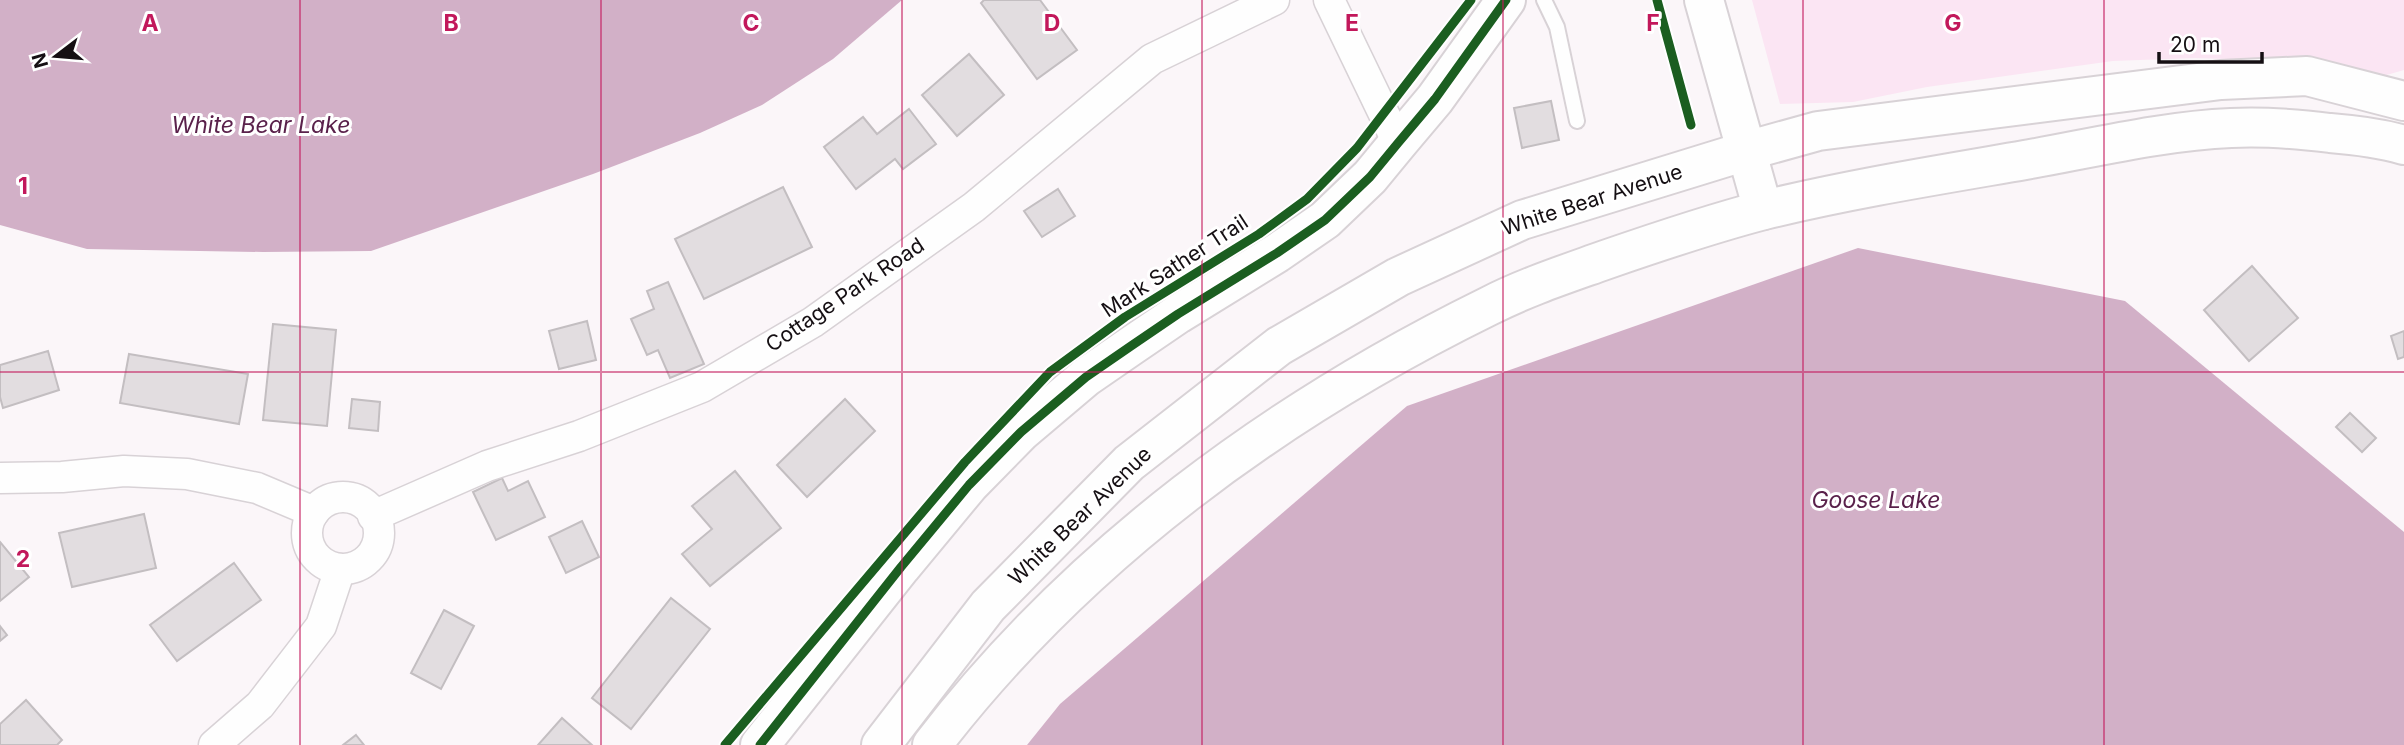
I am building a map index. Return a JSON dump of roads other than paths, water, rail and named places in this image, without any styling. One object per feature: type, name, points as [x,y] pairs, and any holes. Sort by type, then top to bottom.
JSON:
[{"type":"main road","points":[[760,745],[969,485],[1021,432],[1086,377],[1130,346],[1325,220],[1370,177],[1398,144],[1506,0]]},
{"type":"main road","points":[[1704,0],[1763,211]]},
{"type":"main road","name":"White Bear Avenue","points":[[881,745],[988,606],[1120,472],[1279,346],[1398,277],[1522,220],[1818,131],[2221,80],[2307,76],[2404,101]]},
{"type":"main road","points":[[932,745],[1034,625],[1103,561],[1186,492],[1299,412],[1395,356],[1490,305],[1550,280],[1651,244],[1763,211],[1913,180],[2179,133],[2230,128],[2288,128],[2380,138],[2404,145]]},
{"type":"street","name":"Cottage Park Road","points":[[373,516],[487,466],[579,436],[702,387],[813,322],[974,207],[1152,59],[1274,0]]},
{"type":"street","points":[[1329,0],[1398,144]]},
{"type":"street","points":[[0,478],[62,477],[124,471],[187,474],[257,488],[314,512]]},
{"type":"street","points":[[347,497],[359,501],[373,516],[378,524],[379,536],[371,556],[352,568],[328,566],[317,559],[310,548],[308,523],[314,512],[326,501],[347,497]]},
{"type":"street","points":[[214,745],[260,705],[321,626],[340,569]]},
{"type":"lane","points":[[1544,0],[1557,26],[1577,121]]},
{"type":"water","name":"White Bear Lake","points":[[0,0],[902,0],[833,59],[762,105],[700,133],[593,174],[371,251],[263,252],[87,249],[0,225]]},
{"type":"water","name":"Goose Lake","points":[[1858,248],[2125,301],[2404,532],[2404,745],[1027,745],[1060,704],[1407,406]]}]
